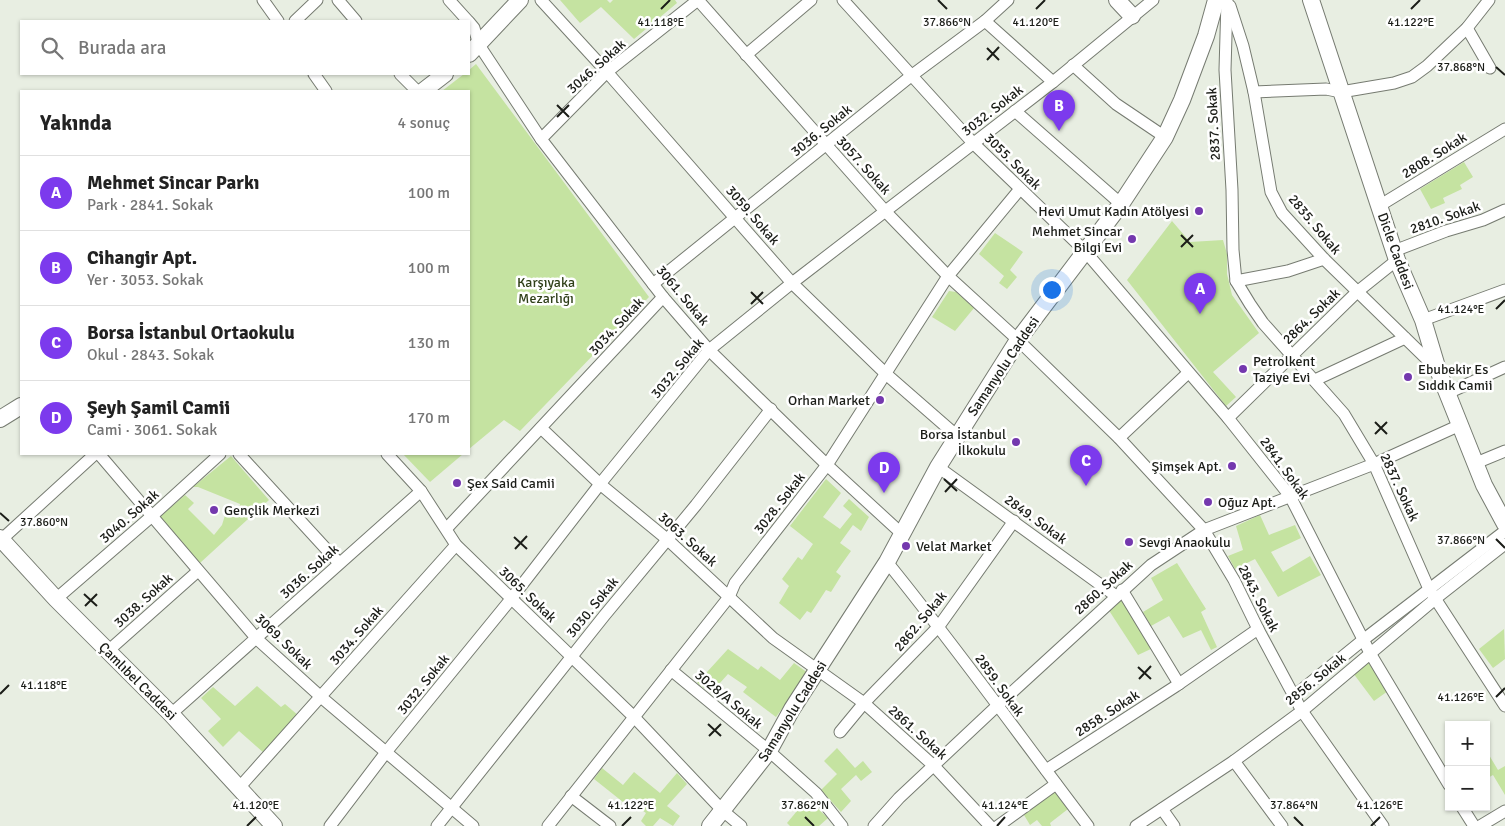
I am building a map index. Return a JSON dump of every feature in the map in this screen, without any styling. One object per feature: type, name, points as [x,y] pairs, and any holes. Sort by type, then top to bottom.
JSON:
[{"type":"street","points":[[263,0],[277,20]]},
{"type":"street","points":[[296,20],[317,0]]},
{"type":"street","points":[[338,0],[355,20]]},
{"type":"street","name":"3061. Sokak","points":[[449,0],[466,20]]},
{"type":"street","points":[[474,50],[520,0]]},
{"type":"street","name":"3059. Sokak","points":[[541,0],[607,72],[792,283],[886,374],[957,436]]},
{"type":"street","name":"3046. Sokak","points":[[541,139],[607,72],[698,0]]},
{"type":"street","name":"3057. Sokak","points":[[698,0],[885,211],[948,276],[1018,340]]},
{"type":"street","points":[[746,55],[811,0]]},
{"type":"street","name":"3055. Sokak","points":[[843,0],[973,142],[1084,250]]},
{"type":"street","name":"3036. Sokak","points":[[653,284],[911,76],[985,22],[1008,0]]},
{"type":"street","points":[[1117,0],[1132,16]]},
{"type":"street","name":"3032. Sokak","points":[[330,826],[600,484],[710,350],[792,283],[1053,82],[1153,0]]},
{"type":"street","name":"Samanyolu Caddesi","points":[[710,826],[724,811],[769,751],[817,670],[887,562],[938,467],[1018,340],[1084,250],[1121,204],[1165,136],[1186,90],[1206,36],[1216,0]]},
{"type":"street","name":"2835. Sokak","points":[[1227,0],[1243,46],[1254,92],[1271,192],[1282,213],[1324,259],[1438,370]]},
{"type":"street","name":"2837. Sokak","points":[[1227,0],[1225,70],[1236,281],[1263,322],[1344,414],[1374,464],[1432,594],[1505,706]]},
{"type":"street","name":"Dicle Caddesi","points":[[1311,0],[1395,255],[1423,320],[1438,370],[1484,486],[1505,524]]},
{"type":"street","points":[[1254,92],[1326,89],[1341,92],[1394,83],[1412,77],[1427,66],[1466,28],[1482,2]]},
{"type":"street","points":[[985,22],[1053,82]]},
{"type":"street","name":"3061. Sokak","points":[[470,24],[474,28],[474,50],[663,297],[710,350],[827,465],[901,533]]},
{"type":"street","points":[[1466,28],[1490,68]]},
{"type":"street","points":[[1073,65],[1116,104],[1165,136]]},
{"type":"street","points":[[315,75],[325,90]]},
{"type":"street","points":[[401,75],[416,90]]},
{"type":"street","points":[[424,90],[444,75]]},
{"type":"street","points":[[1015,111],[1121,204]]},
{"type":"street","name":"2808. Sokak","points":[[1380,206],[1505,129]]},
{"type":"street","name":"3028. Sokak","points":[[548,826],[729,597],[735,583],[827,465],[886,374],[895,356],[948,276],[1020,189]]},
{"type":"street","name":"2810. Sokak","points":[[1395,255],[1446,231],[1483,220],[1505,210]]},
{"type":"street","name":"2841. Sokak","points":[[1084,250],[1228,418],[1290,496],[1370,654],[1445,778]]},
{"type":"street","name":"2864. Sokak","points":[[1228,418],[1395,255]]},
{"type":"street","points":[[1236,281],[1288,271],[1324,259]]},
{"type":"street","points":[[1423,320],[1505,290]]},
{"type":"street","name":"3034. Sokak","points":[[447,528],[663,297]]},
{"type":"street","points":[[1315,380],[1405,338]]},
{"type":"street","name":"2843. Sokak","points":[[1018,340],[1119,438],[1204,530],[1234,580],[1302,710],[1383,826]]},
{"type":"street","points":[[1448,393],[1505,367]]},
{"type":"street","points":[[1119,438],[1188,373]]},
{"type":"street","points":[[0,419],[20,407]]},
{"type":"street","name":"3030. Sokak","points":[[437,826],[571,656],[668,540],[771,409]]},
{"type":"street","name":"2860. Sokak","points":[[874,826],[899,798],[996,706],[1151,565],[1204,530],[1374,464],[1460,425]]},
{"type":"street","name":"3063. Sokak","points":[[541,428],[600,484],[668,540],[772,638],[817,670]]},
{"type":"street","points":[[1476,463],[1505,451]]},
{"type":"street","points":[[1,539],[96,455]]},
{"type":"street","name":"3069. Sokak","points":[[98,455],[257,639],[473,826]]},
{"type":"street","name":"3040. Sokak","points":[[56,599],[219,455]]},
{"type":"street","points":[[240,455],[339,563]]},
{"type":"street","name":"3065. Sokak","points":[[388,455],[422,491],[456,545],[634,716],[724,811],[741,826]]},
{"type":"street","name":"2849. Sokak","points":[[938,467],[1119,593],[1179,684]]},
{"type":"street","name":"3036. Sokak","points":[[171,714],[422,491]]},
{"type":"street","name":"2862. Sokak","points":[[840,732],[864,703],[939,626],[1014,521]]},
{"type":"street","name":"2856. Sokak","points":[[1136,826],[1234,761],[1302,710],[1370,654],[1432,594],[1505,531]]},
{"type":"street","name":"Çamlıbel Caddesi","points":[[1,539],[56,599],[171,714],[274,826]]},
{"type":"street","name":"2856. Sokak","points":[[1294,696],[1363,640],[1505,544]]},
{"type":"street","name":"3034. Sokak","points":[[238,789],[456,545]]},
{"type":"street","name":"2859. Sokak","points":[[887,562],[939,626],[996,706],[1088,826]]},
{"type":"street","name":"3038. Sokak","points":[[108,651],[198,571]]},
{"type":"street","name":"2858. Sokak","points":[[1046,770],[1179,684],[1258,629]]},
{"type":"street","name":"3028/A Sokak","points":[[671,670],[816,792],[842,826]]},
{"type":"street","name":"2861. Sokak","points":[[817,670],[864,703],[934,766],[990,826]]},
{"type":"street","points":[[1234,761],[1282,826]]},
{"type":"street","points":[[998,826],[1056,784]]},
{"type":"street","points":[[571,796],[610,826]]},
{"type":"street","points":[[1162,809],[1174,826]]},
{"type":"street","points":[[1465,811],[1474,826]]},
{"type":"street","points":[[1480,826],[1505,812]]},
{"type":"green space","points":[[560,0],[607,0],[610,3],[613,0],[675,0],[677,3],[634,39],[601,7],[580,23]]},
{"type":"green space","name":"Karşıyaka Mezarlığı","points":[[476,64],[649,297],[520,431],[504,420],[470,448],[470,90],[443,90],[463,75],[470,75],[470,69]]},
{"type":"green space","points":[[1464,162],[1473,177],[1460,185],[1462,189],[1443,198],[1445,203],[1431,209],[1420,189]]},
{"type":"green space","points":[[1172,221],[1190,242],[1223,240],[1227,254],[1227,274],[1232,295],[1259,333],[1213,372],[1236,397],[1226,406],[1127,280]]},
{"type":"green space","points":[[995,233],[1023,252],[1010,270],[1017,277],[1007,289],[999,283],[1004,276],[979,254]]},
{"type":"green space","points":[[949,291],[956,292],[974,308],[955,331],[932,317]]},
{"type":"green space","points":[[404,455],[462,455],[430,482]]},
{"type":"green space","points":[[231,456],[269,500],[200,563],[161,519],[161,516],[185,495],[194,503],[188,509],[214,535],[222,525],[226,512],[239,514],[240,504],[198,487],[193,487]]},
{"type":"green space","points":[[826,479],[841,493],[823,517],[840,529],[852,514],[843,506],[849,499],[869,517],[861,531],[853,525],[840,543],[851,551],[836,572],[841,576],[831,592],[826,590],[811,613],[807,611],[800,620],[779,603],[789,586],[782,579],[798,557],[802,560],[813,544],[790,526]]},
{"type":"green space","points":[[1260,515],[1269,535],[1295,525],[1301,538],[1271,552],[1283,572],[1310,556],[1321,575],[1278,597],[1255,559],[1235,569],[1228,556],[1243,550],[1236,526]]},
{"type":"green space","points":[[1177,563],[1206,609],[1201,612],[1217,647],[1211,650],[1201,630],[1183,638],[1169,616],[1151,626],[1143,612],[1163,600],[1151,578]]},
{"type":"green space","points":[[1123,598],[1153,648],[1138,655],[1108,609]]},
{"type":"green space","points":[[1504,629],[1505,659],[1493,668],[1479,649]]},
{"type":"green space","points":[[728,649],[758,670],[761,666],[780,680],[794,663],[808,673],[776,717],[743,692],[747,687],[728,674],[711,693],[697,683]]},
{"type":"green space","points":[[1368,662],[1388,691],[1374,701],[1353,673]]},
{"type":"green space","points":[[257,686],[281,707],[285,704],[299,716],[264,753],[239,731],[223,747],[208,731],[221,719],[201,698],[213,687],[235,706]]},
{"type":"green space","points":[[837,748],[855,768],[863,761],[872,772],[861,781],[856,775],[841,789],[851,801],[841,812],[821,790],[837,774],[824,761]]},
{"type":"green space","points":[[1490,757],[1498,770],[1505,766],[1505,795],[1493,775],[1490,777]]},
{"type":"green space","points":[[602,768],[623,785],[634,772],[660,793],[677,773],[687,784],[667,806],[680,816],[673,826],[660,818],[653,826],[646,826],[641,821],[646,813],[631,802],[628,806],[594,779]]},
{"type":"green space","points":[[1054,790],[1068,809],[1050,823],[1051,826],[1042,826],[1037,820],[1030,825],[1024,815]]},
{"type":"green space","points":[[807,799],[828,818],[819,826],[790,826],[787,823]]},
{"type":"place","name":"Cihangir Apt.","points":[[1059,131]]},
{"type":"place","name":"Hevi Umut Kadın Atölyesi","points":[[1199,211]]},
{"type":"place","name":"Mehmet Sincar Bilgi Evi","points":[[1132,239]]},
{"type":"place","name":"Mehmet Sincar Parkı","points":[[1200,314]]},
{"type":"place","name":"Petrolkent Taziye Evi","points":[[1243,369]]},
{"type":"place","name":"Ebubekir Es Sıddık Camii","points":[[1408,377]]},
{"type":"place","name":"Orhan Market","points":[[880,400]]},
{"type":"place","name":"Borsa İstanbul İlkokulu","points":[[1016,442]]},
{"type":"place","name":"Şimşek Apt.","points":[[1232,466]]},
{"type":"place","name":"Şex Said Camii","points":[[457,483]]},
{"type":"place","name":"Borsa İstanbul Ortaokulu","points":[[1086,486]]},
{"type":"place","name":"Şeyh Şamil Camii","points":[[884,493]]},
{"type":"place","name":"Oğuz Apt.","points":[[1208,502]]},
{"type":"place","name":"Gençlik Merkezi","points":[[214,510]]},
{"type":"place","name":"Sevgi Anaokulu","points":[[1129,542]]},
{"type":"place","name":"Velat Market","points":[[906,546]]}]
